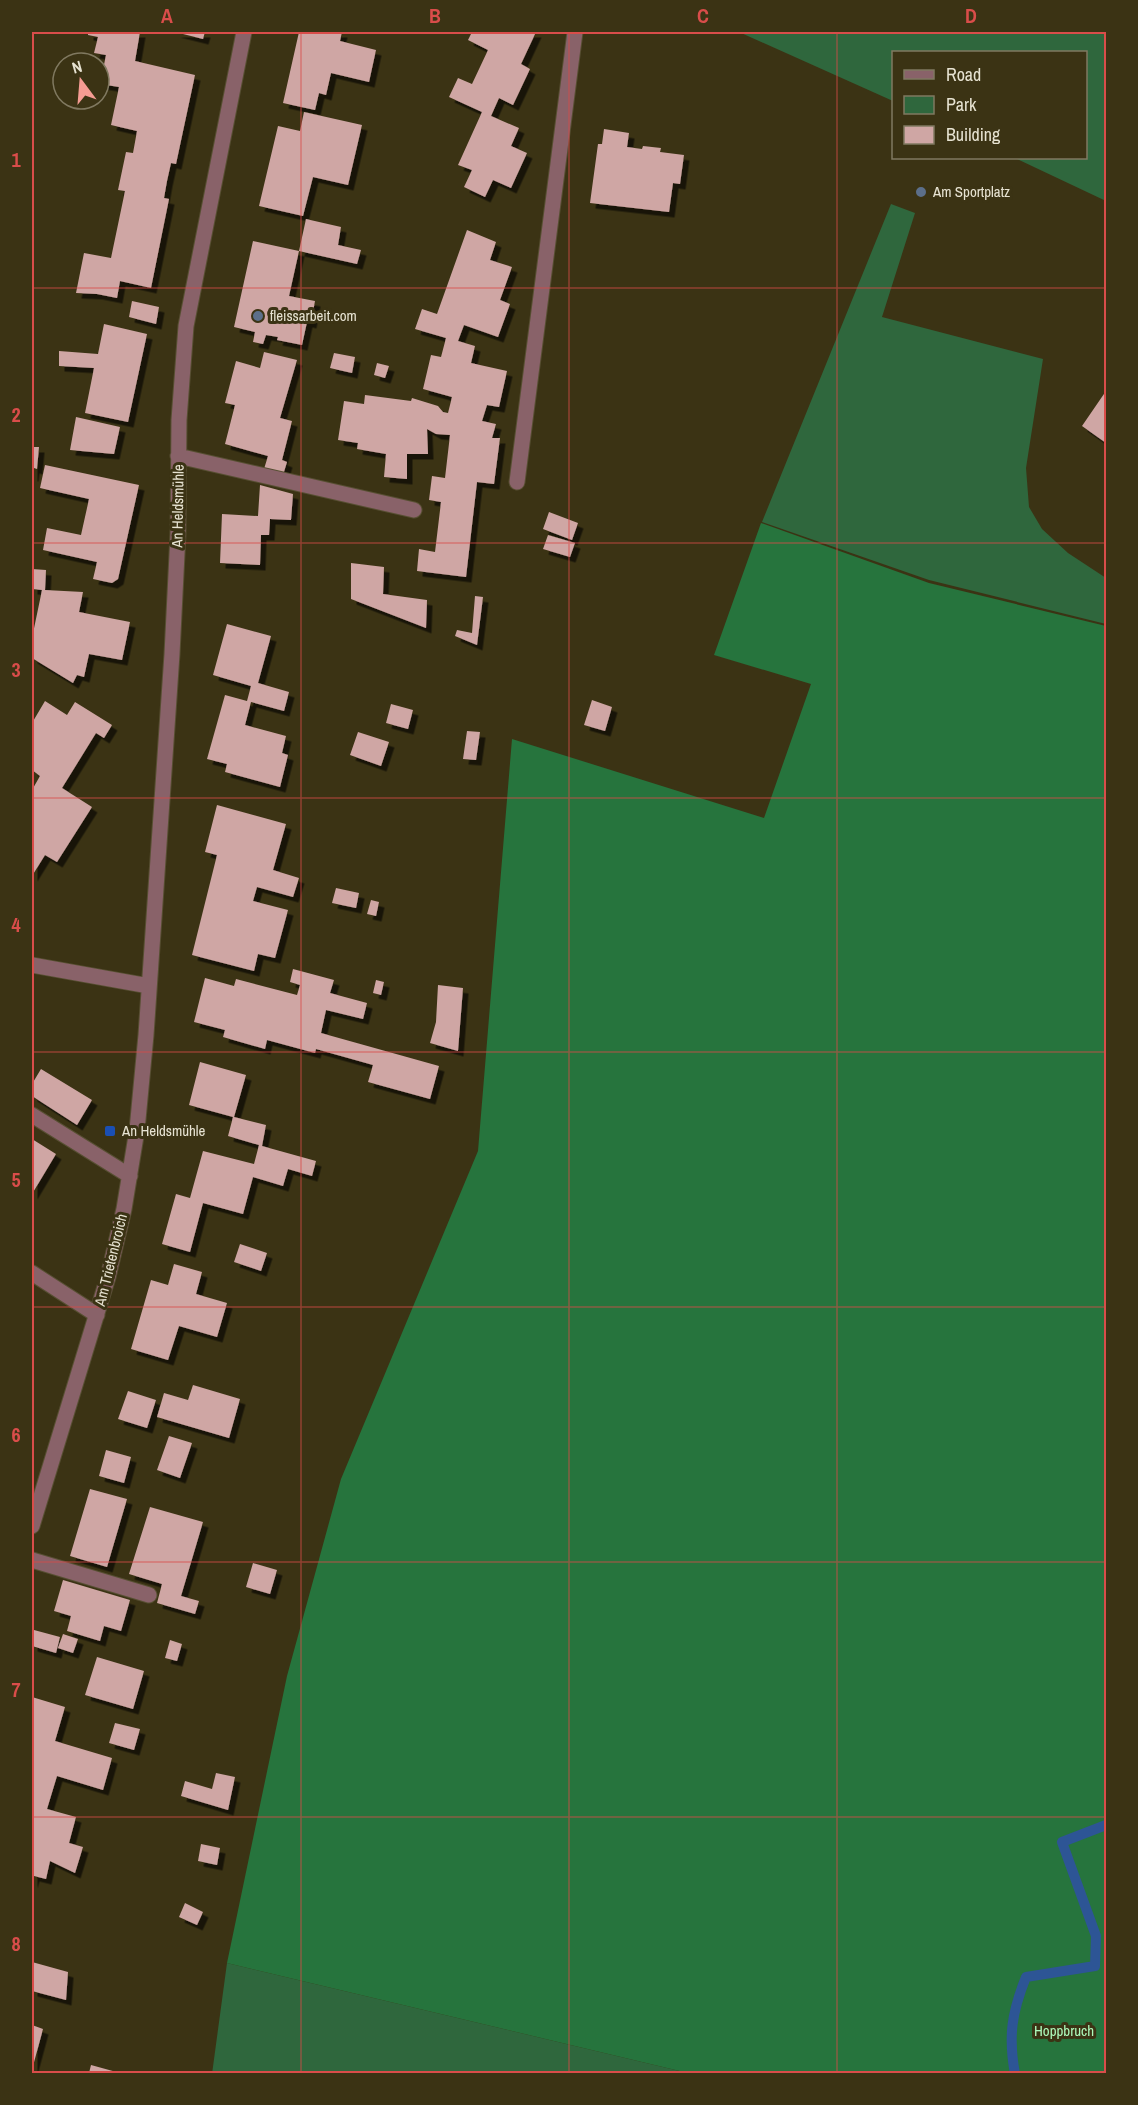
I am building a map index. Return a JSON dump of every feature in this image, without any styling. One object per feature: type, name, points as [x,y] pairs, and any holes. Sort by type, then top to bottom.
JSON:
[{"type":"street","name":"An Heldsmühle","points":[[149,986],[174,624],[181,377],[190,296],[244,32]]},
{"type":"street","points":[[518,482],[576,32]]},
{"type":"street","points":[[178,456],[414,510]]},
{"type":"street","points":[[32,965],[149,986]]},
{"type":"street","name":"Am Trietenbroich","points":[[32,1526],[97,1315],[118,1238],[130,1176],[142,1083],[149,986]]},
{"type":"street","points":[[32,1115],[130,1176]]},
{"type":"street","points":[[32,1273],[97,1315]]},
{"type":"street","points":[[32,1560],[149,1595]]},
{"type":"green space","points":[[739,32],[1106,32],[1106,201],[1017,159],[1087,159],[1087,51],[892,51],[892,101]]},
{"type":"green space","points":[[891,204],[915,213],[882,317],[1043,359],[1026,468],[1029,507],[1042,529],[1068,553],[1106,578],[1106,624],[929,580],[762,522]]},
{"type":"green space","name":"Hoppbruch","points":[[761,523],[929,583],[1106,626],[1106,2073],[688,2073],[227,1963],[287,1676],[341,1479],[478,1151],[512,739],[764,818],[811,684],[714,655]]},
{"type":"green space","points":[[227,1963],[688,2073],[212,2074]]},
{"type":"building","points":[[88,32],[140,32],[135,61],[195,75],[176,164],[171,163],[167,181],[164,198],[169,199],[151,288],[120,281],[117,298],[76,293],[84,253],[111,258],[125,191],[118,190],[126,152],[133,153],[137,131],[111,125],[119,87],[111,86],[111,51],[94,51],[98,37],[88,35]]},
{"type":"building","points":[[175,32],[205,32],[203,39]]},
{"type":"building","points":[[299,32],[342,32],[340,41],[376,50],[369,82],[331,73],[326,95],[319,93],[315,110],[283,103]]},
{"type":"building","points":[[472,32],[536,32],[521,64],[530,69],[513,105],[499,98],[491,116],[519,128],[511,146],[527,153],[511,188],[493,180],[485,197],[464,187],[472,170],[458,165],[482,112],[449,97],[458,78],[472,84],[488,50],[468,40]]},
{"type":"building","points":[[304,112],[362,125],[348,185],[313,177],[303,216],[259,206],[278,126],[300,131]]},
{"type":"building","points":[[604,129],[629,133],[627,147],[661,148],[660,152],[684,155],[680,184],[673,183],[669,212],[590,203],[598,144],[602,144]]},
{"type":"building","points":[[306,219],[341,227],[338,245],[361,250],[357,264],[299,251]]},
{"type":"building","points":[[467,230],[496,242],[490,260],[512,267],[500,300],[510,304],[498,337],[464,325],[458,341],[475,346],[471,363],[507,371],[499,407],[487,405],[482,421],[496,424],[492,438],[500,438],[494,484],[477,482],[466,577],[417,571],[419,549],[435,552],[441,502],[429,500],[432,476],[445,478],[450,435],[436,434],[427,429],[428,454],[407,454],[407,479],[384,477],[386,454],[357,449],[358,443],[338,440],[344,401],[364,404],[365,395],[411,401],[412,398],[438,406],[443,412],[448,413],[452,397],[423,389],[431,355],[441,357],[446,338],[415,329],[422,309],[437,314]]},
{"type":"building","points":[[253,241],[299,251],[289,296],[315,301],[311,323],[307,322],[302,345],[277,340],[278,337],[266,335],[263,344],[253,342],[255,332],[234,327]]},
{"type":"building","points":[[132,301],[159,307],[156,324],[129,317]]},
{"type":"building","points":[[104,324],[147,334],[128,422],[85,413],[94,368],[59,366],[59,351],[98,354]]},
{"type":"building","points":[[264,352],[297,360],[280,418],[292,421],[282,460],[287,462],[283,475],[264,469],[268,456],[225,444],[235,405],[225,403],[236,361],[260,368]]},
{"type":"building","points":[[334,353],[355,357],[352,373],[330,368]]},
{"type":"building","points":[[377,363],[389,366],[385,378],[374,375]]},
{"type":"building","points":[[1106,391],[1106,443],[1082,426]]},
{"type":"building","points":[[76,417],[120,427],[114,454],[70,450]]},
{"type":"building","points":[[32,447],[39,447],[37,469],[34,468],[33,476],[32,476]]},
{"type":"building","points":[[45,465],[139,485],[118,579],[112,583],[93,579],[97,562],[43,550],[47,528],[81,535],[89,499],[40,488]]},
{"type":"building","points":[[260,485],[293,494],[291,520],[270,519],[269,535],[261,535],[260,565],[220,563],[222,514],[258,516]]},
{"type":"building","points":[[549,512],[578,523],[572,540],[543,529]]},
{"type":"building","points":[[548,535],[575,543],[570,557],[543,549]]},
{"type":"building","points":[[351,563],[384,567],[383,594],[427,600],[426,628],[351,599]]},
{"type":"building","points":[[32,569],[46,570],[45,590],[83,592],[79,612],[130,622],[122,660],[89,654],[84,677],[77,675],[73,683],[32,658],[32,638],[42,590],[32,589]]},
{"type":"building","points":[[475,596],[483,597],[477,645],[455,636],[457,630],[472,633]]},
{"type":"building","points":[[227,624],[271,636],[258,683],[289,692],[284,711],[251,702],[245,725],[286,736],[282,753],[288,755],[280,787],[225,772],[227,764],[207,759],[225,695],[247,701],[251,686],[213,675]]},
{"type":"building","points":[[592,700],[612,707],[605,731],[584,725]]},
{"type":"building","points":[[45,701],[67,715],[75,702],[112,725],[104,738],[96,733],[62,788],[92,807],[57,862],[45,855],[32,876],[32,790],[40,776],[32,770],[32,723]]},
{"type":"building","points":[[391,704],[413,710],[408,729],[386,723]]},
{"type":"building","points":[[467,731],[480,732],[476,760],[463,759]]},
{"type":"building","points":[[358,732],[389,742],[381,766],[350,755]]},
{"type":"building","points":[[217,805],[286,824],[273,870],[299,878],[293,897],[257,887],[253,901],[288,910],[275,958],[258,954],[254,971],[192,955],[217,855],[205,852]]},
{"type":"building","points":[[336,888],[359,893],[356,908],[332,903]]},
{"type":"building","points":[[371,900],[379,902],[376,916],[367,914]]},
{"type":"building","points":[[293,969],[334,980],[330,993],[367,1003],[363,1019],[326,1010],[321,1033],[439,1066],[430,1099],[368,1082],[373,1065],[316,1049],[315,1053],[267,1040],[265,1049],[223,1037],[225,1030],[194,1022],[205,978],[234,986],[236,979],[297,995],[300,985],[290,982]]},
{"type":"building","points":[[376,980],[384,982],[381,995],[373,993]]},
{"type":"building","points":[[438,985],[463,988],[458,1051],[430,1043],[436,1022]]},
{"type":"building","points":[[200,1062],[246,1075],[234,1117],[266,1125],[262,1146],[316,1161],[312,1176],[288,1169],[283,1186],[253,1177],[243,1214],[203,1203],[190,1252],[162,1244],[176,1194],[190,1198],[203,1151],[254,1164],[259,1145],[228,1136],[233,1117],[189,1105]]},
{"type":"building","points":[[41,1069],[92,1100],[77,1125],[32,1096],[32,1084]]},
{"type":"building","points":[[32,1139],[56,1154],[32,1194]]},
{"type":"building","points":[[240,1244],[267,1253],[261,1271],[234,1262]]},
{"type":"building","points":[[174,1264],[202,1272],[196,1294],[227,1303],[217,1337],[179,1326],[168,1360],[131,1349],[151,1280],[168,1285]]},
{"type":"building","points":[[193,1385],[240,1399],[229,1438],[157,1417],[164,1393],[188,1400]]},
{"type":"building","points":[[128,1391],[156,1400],[147,1428],[118,1419]]},
{"type":"building","points":[[169,1436],[192,1443],[180,1478],[157,1470]]},
{"type":"building","points":[[106,1450],[131,1457],[124,1483],[99,1476]]},
{"type":"building","points":[[90,1489],[127,1499],[107,1567],[70,1556]]},
{"type":"building","points":[[150,1507],[203,1522],[181,1596],[199,1601],[195,1614],[157,1603],[162,1584],[129,1574]]},
{"type":"building","points":[[253,1563],[277,1570],[270,1594],[246,1587]]},
{"type":"building","points":[[63,1580],[130,1600],[121,1631],[104,1626],[100,1641],[67,1631],[71,1616],[54,1611]]},
{"type":"building","points":[[34,1630],[60,1637],[56,1653],[32,1646]]},
{"type":"building","points":[[63,1634],[78,1639],[73,1653],[58,1648]]},
{"type":"building","points":[[170,1640],[182,1644],[177,1661],[165,1658]]},
{"type":"building","points":[[97,1657],[144,1671],[133,1709],[85,1695]]},
{"type":"building","points":[[32,1697],[65,1707],[55,1741],[112,1758],[103,1790],[57,1776],[47,1809],[76,1817],[69,1843],[83,1847],[75,1873],[50,1861],[46,1879],[34,1876],[32,1883]]},
{"type":"building","points":[[115,1723],[140,1729],[134,1750],[109,1743]]},
{"type":"building","points":[[216,1773],[235,1777],[228,1810],[181,1796],[185,1781],[212,1789]]},
{"type":"building","points":[[201,1844],[220,1848],[217,1865],[198,1861]]},
{"type":"building","points":[[185,1903],[203,1912],[197,1925],[179,1917]]},
{"type":"building","points":[[32,1962],[68,1972],[66,2000],[32,1991]]},
{"type":"building","points":[[32,2025],[43,2029],[33,2066],[32,2066]]},
{"type":"building","points":[[91,2065],[120,2073],[89,2073]]},
{"type":"waterway","points":[[1015,2074],[1012,2048],[1013,2024],[1017,2002],[1026,1977],[1095,1966],[1096,1936],[1062,1842],[1106,1825]]},
{"type":"place","name":"Am Sportplatz","points":[[921,192]]},
{"type":"place","name":"fleissarbeit.com","points":[[258,316]]},
{"type":"place","name":"An Heldsmühle","points":[[110,1131]]}]
